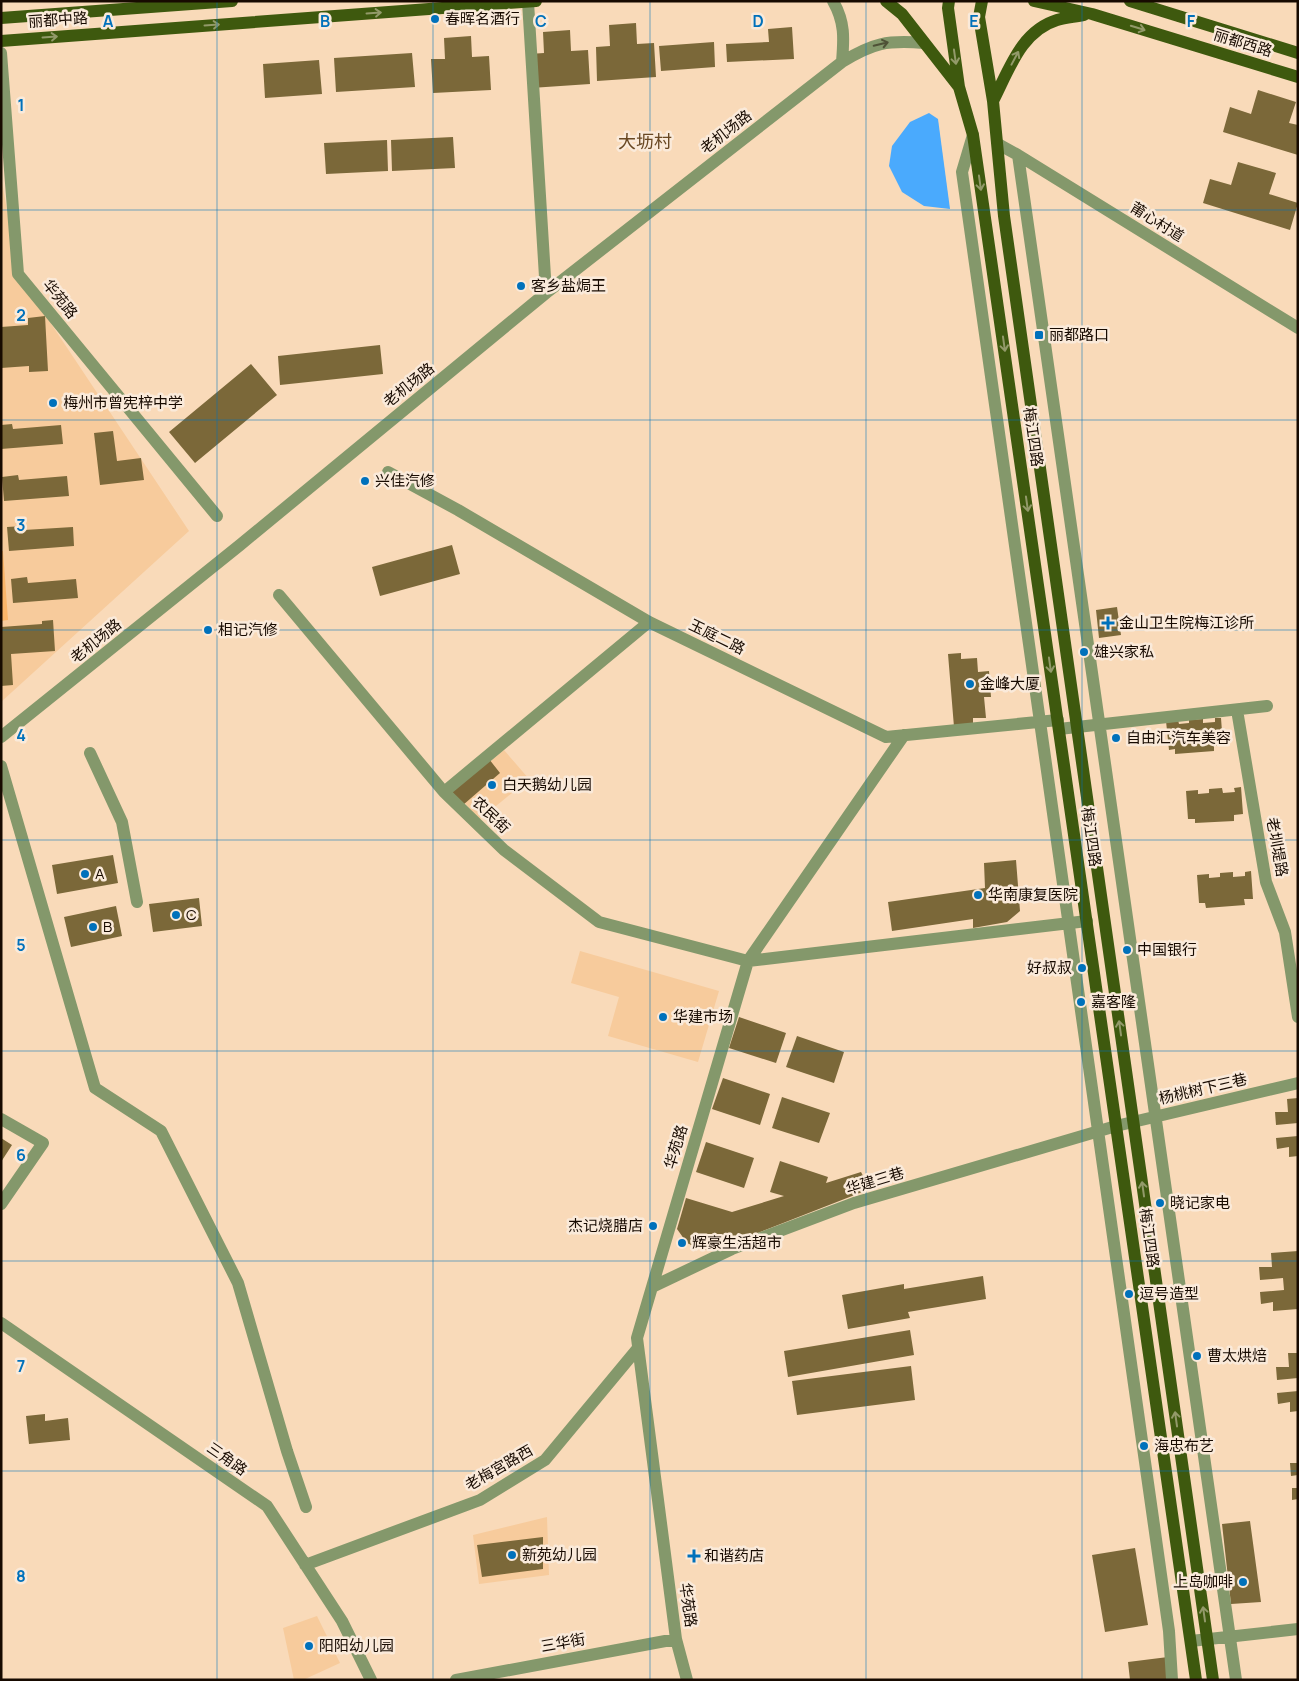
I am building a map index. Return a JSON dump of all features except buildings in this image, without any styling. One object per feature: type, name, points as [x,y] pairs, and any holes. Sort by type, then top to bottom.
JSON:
[{"type":"main road","name":"丽都中路","points":[[1,18],[232,1]]},
{"type":"main road","name":"丽都中路","points":[[1,41],[536,1]]},
{"type":"main road","points":[[886,1],[902,14],[960,87]]},
{"type":"main road","name":"梅江四路","points":[[949,1],[948,8],[960,87],[973,134],[1196,1680]]},
{"type":"main road","name":"梅江四路","points":[[982,1],[979,16],[993,101],[1004,216],[1214,1680]]},
{"type":"main road","name":"丽都西路","points":[[1034,1],[1092,14],[1298,77]]},
{"type":"main road","name":"丽都西路","points":[[1130,1],[1298,53]]},
{"type":"main road","points":[[993,101],[1017,53],[1026,40],[1040,27],[1058,20],[1092,14]]},
{"type":"street","points":[[833,1],[840,12],[844,37],[842,62]]},
{"type":"street","points":[[528,2],[546,293]]},
{"type":"street","name":"老机场路","points":[[1,737],[240,545],[546,293],[842,62],[861,50],[880,43],[899,41],[924,43]]},
{"type":"street","name":"华苑路","points":[[1,53],[18,274],[217,516]]},
{"type":"street","points":[[973,134],[962,172],[1169,1631],[1172,1680]]},
{"type":"street","name":"莆心村道","points":[[998,144],[1298,328]]},
{"type":"street","points":[[1018,155],[1236,1680]]},
{"type":"street","name":"玉庭二路","points":[[388,472],[458,510],[649,622],[886,737],[1058,725],[1268,706]]},
{"type":"street","name":"农民街","points":[[279,595],[444,792],[504,850],[599,922],[748,962]]},
{"type":"street","points":[[444,792],[649,622]]},
{"type":"street","name":"老圳堤路","points":[[1237,710],[1266,882],[1285,932],[1298,1018]]},
{"type":"street","name":"华苑路","points":[[687,1680],[676,1639],[637,1338],[748,962],[904,735]]},
{"type":"street","points":[[90,753],[122,822],[137,902]]},
{"type":"street","points":[[1,766],[95,1088],[161,1131],[238,1283],[287,1451],[306,1508]]},
{"type":"street","points":[[748,962],[1087,921]]},
{"type":"street","name":"杨桃树下三巷","points":[[1116,1126],[1298,1083]]},
{"type":"street","points":[[1,1119],[43,1143],[1,1204]]},
{"type":"street","name":"华建三巷","points":[[652,1287],[732,1249],[854,1203],[1116,1126]]},
{"type":"street","name":"三角路","points":[[1,1323],[267,1506],[342,1621],[371,1680]]},
{"type":"street","name":"老梅宮路西","points":[[305,1565],[480,1500],[545,1460],[638,1348]]},
{"type":"street","points":[[1191,1641],[1298,1629]]},
{"type":"street","name":"三华街","points":[[456,1680],[676,1639]]},
{"type":"shaded area","name":"梅州市曾宪梓中学","points":[[1,176],[18,274],[189,531],[1,702]]},
{"type":"shaded area","points":[[1,551],[3,551],[8,620],[1,621]]},
{"type":"shaded area","name":"白天鹅幼儿园","points":[[504,750],[529,779],[479,820],[455,791]]},
{"type":"shaded area","name":"华建市场","points":[[580,951],[719,991],[698,1062],[608,1036],[619,997],[571,983]]},
{"type":"shaded area","name":"新苑幼儿园","points":[[547,1517],[549,1575],[479,1584],[473,1535]]},
{"type":"shaded area","name":"阳阳幼儿园","points":[[317,1616],[340,1663],[303,1680],[294,1680],[283,1628]]},
{"type":"water","points":[[929,113],[938,119],[950,209],[924,206],[902,192],[889,166],[892,146],[910,122]]},
{"type":"place","name":"春晖名酒行","points":[[435,19]]},
{"type":"place","name":"客乡盐焗王","points":[[521,286]]},
{"type":"place","name":"丽都路口","points":[[1039,335]]},
{"type":"place","name":"梅州市曾宪梓中学","points":[[53,403]]},
{"type":"place","name":"兴佳汽修","points":[[365,481]]},
{"type":"place","name":"金山卫生院梅江诊所","points":[[1108,623]]},
{"type":"place","name":"相记汽修","points":[[208,630]]},
{"type":"place","name":"雄兴家私","points":[[1084,652]]},
{"type":"place","name":"金峰大厦","points":[[970,684]]},
{"type":"place","name":"自由汇汽车美容","points":[[1116,738]]},
{"type":"place","name":"白天鹅幼儿园","points":[[492,785]]},
{"type":"place","name":"A","points":[[85,874]]},
{"type":"place","name":"华南康复医院","points":[[978,895]]},
{"type":"place","name":"C","points":[[176,915]]},
{"type":"place","name":"B","points":[[93,927]]},
{"type":"place","name":"中国银行","points":[[1127,950]]},
{"type":"place","name":"好叔叔","points":[[1082,968]]},
{"type":"place","name":"嘉客隆","points":[[1081,1002]]},
{"type":"place","name":"华建市场","points":[[663,1017]]},
{"type":"place","name":"晓记家电","points":[[1160,1203]]},
{"type":"place","name":"杰记烧腊店","points":[[653,1226]]},
{"type":"place","name":"辉豪生活超市","points":[[682,1243]]},
{"type":"place","name":"逗号造型","points":[[1129,1294]]},
{"type":"place","name":"曹太烘焙","points":[[1197,1356]]},
{"type":"place","name":"海忠布艺","points":[[1144,1446]]},
{"type":"place","name":"新苑幼儿园","points":[[512,1555]]},
{"type":"place","name":"和谐药店","points":[[694,1556]]},
{"type":"place","name":"上岛咖啡","points":[[1243,1582]]},
{"type":"place","name":"阳阳幼儿园","points":[[309,1646]]},
{"type":"district","name":"大坜村","points":[[645,142]]}]
